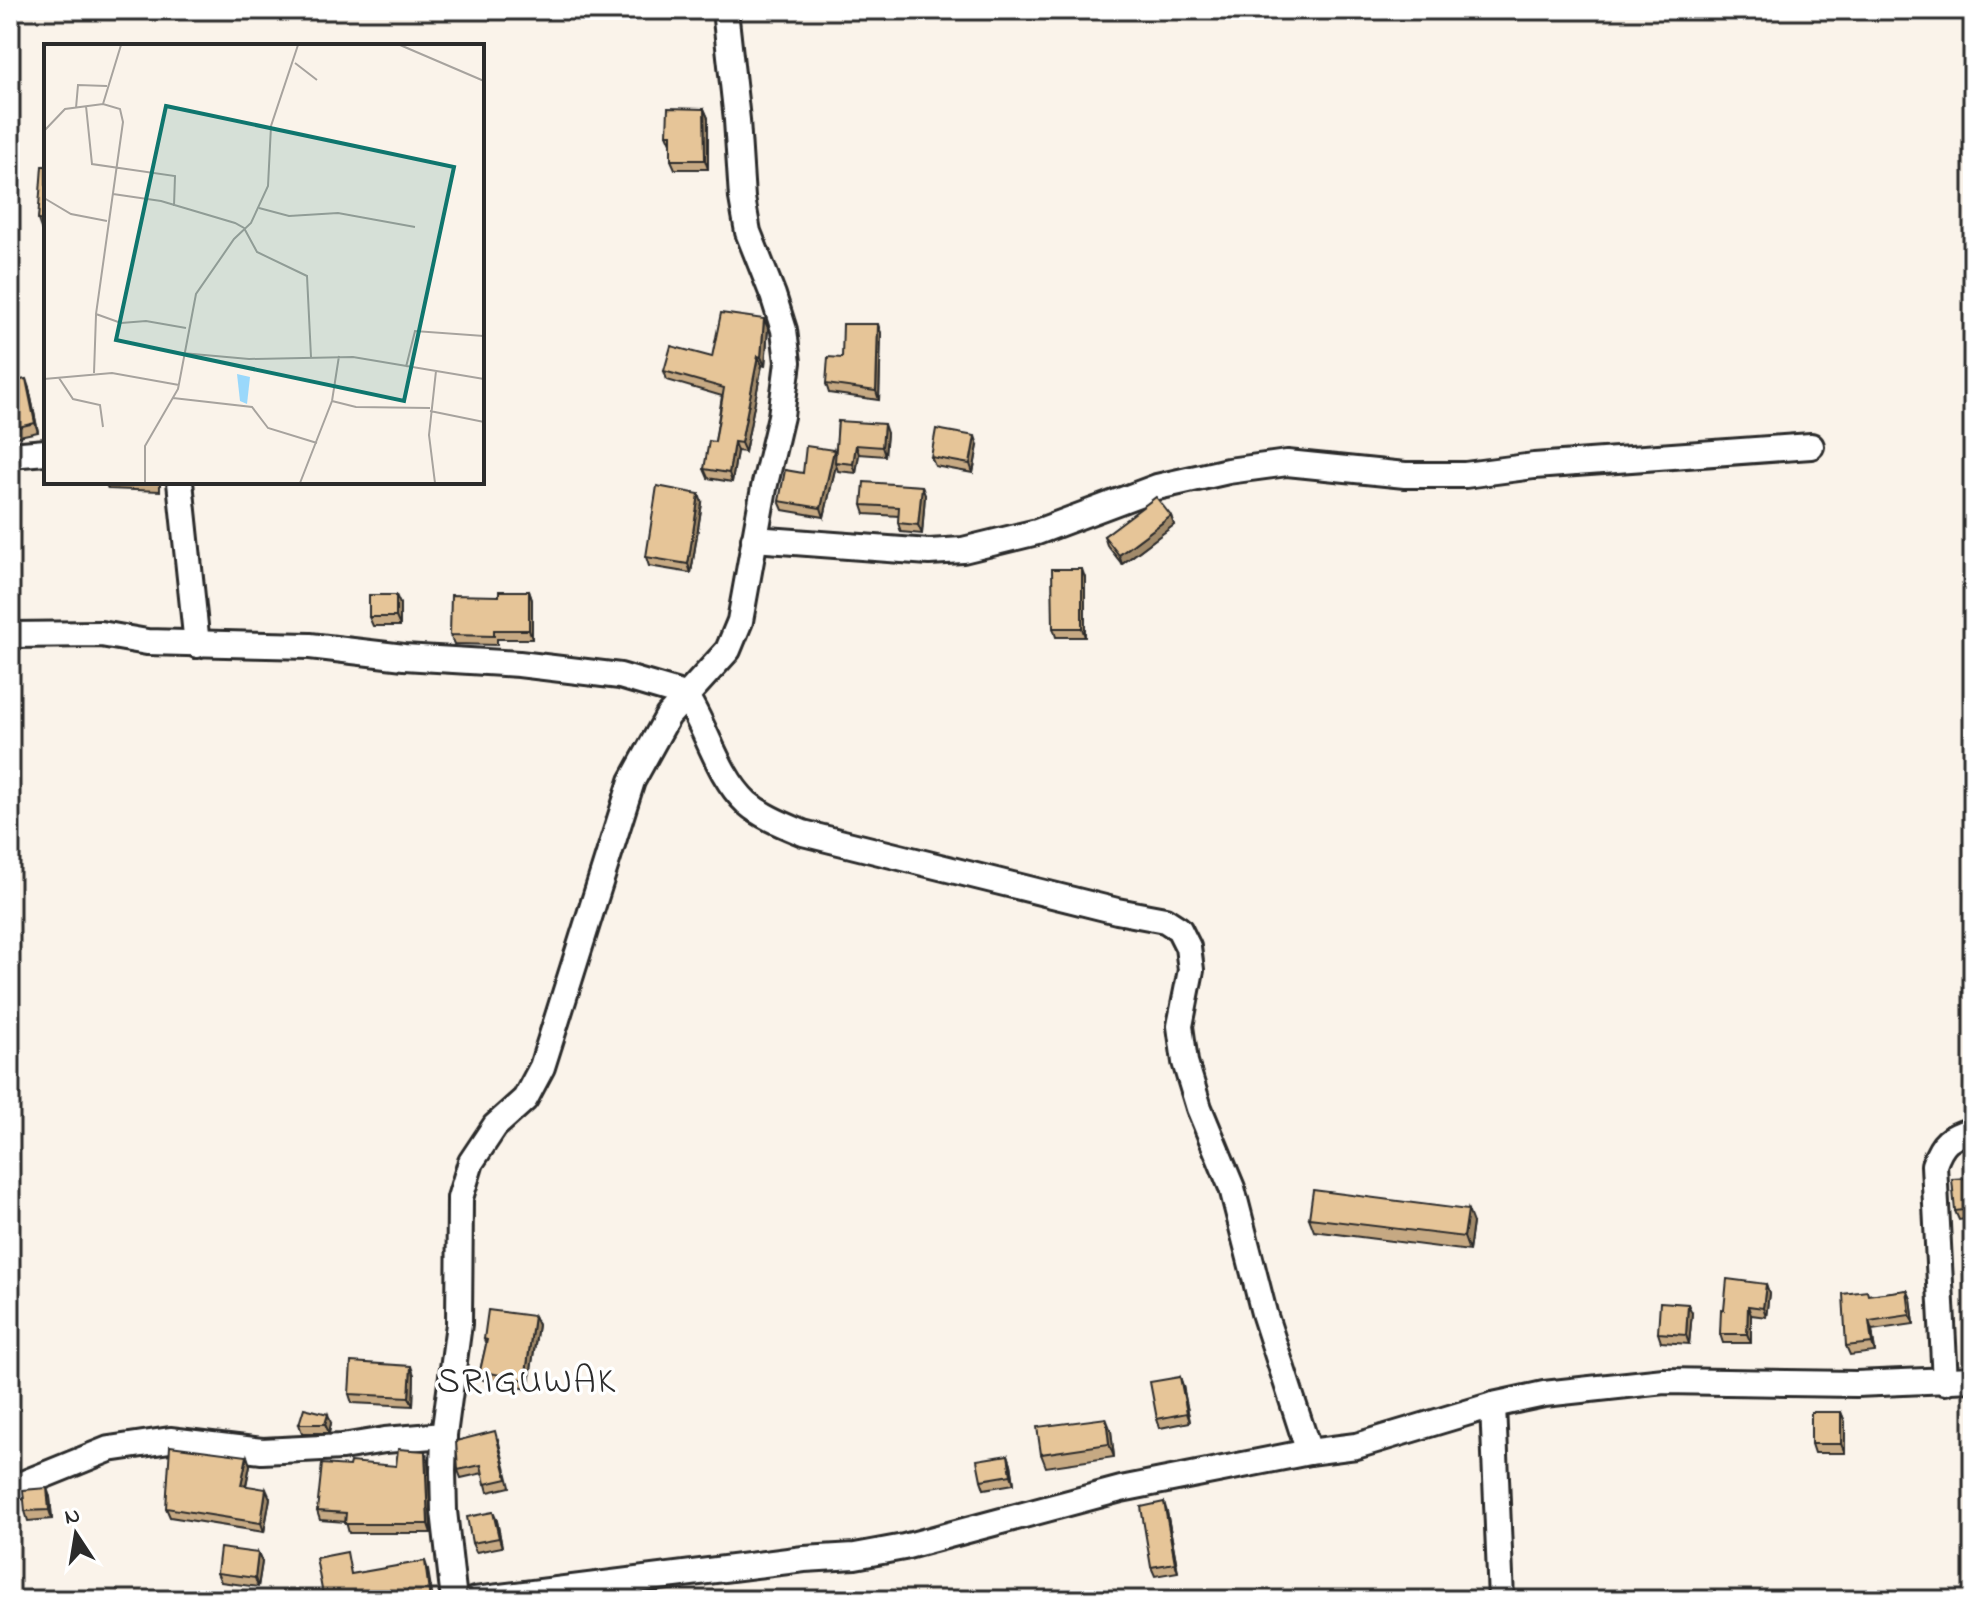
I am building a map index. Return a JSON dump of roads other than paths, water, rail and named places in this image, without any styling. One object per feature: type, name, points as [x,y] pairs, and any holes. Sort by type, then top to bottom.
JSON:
[{"type":"street","points":[[454,1600],[444,1511],[444,1435],[459,1324],[460,1198],[471,1162],[495,1126],[525,1099],[542,1067],[632,781],[668,716],[728,650],[740,621],[781,416],[788,362],[784,330],[748,232],[742,198],[725,10]]},
{"type":"street","points":[[754,539],[929,552],[963,550],[1037,532],[1157,487],[1228,471],[1287,463],[1405,475],[1465,475],[1534,466],[1811,446]]},
{"type":"street","points":[[10,455],[44,452]]},
{"type":"street","points":[[180,484],[197,645]]},
{"type":"street","points":[[10,635],[101,634],[147,642],[197,645],[310,646],[404,657],[532,665],[620,676],[685,695],[697,713],[728,779],[747,803],[769,818],[803,833],[1117,911],[1165,920],[1179,929],[1188,947],[1191,970],[1180,1026],[1185,1062],[1199,1108],[1232,1188],[1264,1313],[1309,1452]]},
{"type":"street","points":[[1945,1382],[1934,1165],[1941,1146],[1958,1134],[1973,1130]]},
{"type":"street","points":[[475,1600],[804,1559],[855,1556],[904,1547],[1121,1489],[1309,1452],[1356,1446],[1493,1405],[1582,1389],[1664,1381],[1856,1384],[1973,1379]]},
{"type":"street","points":[[1493,1405],[1501,1600]]},
{"type":"street","points":[[10,1489],[109,1449],[170,1440],[262,1451],[342,1447],[444,1435]]},
{"type":"district","name":"SRIGUWAK","points":[[527,1383]]}]
